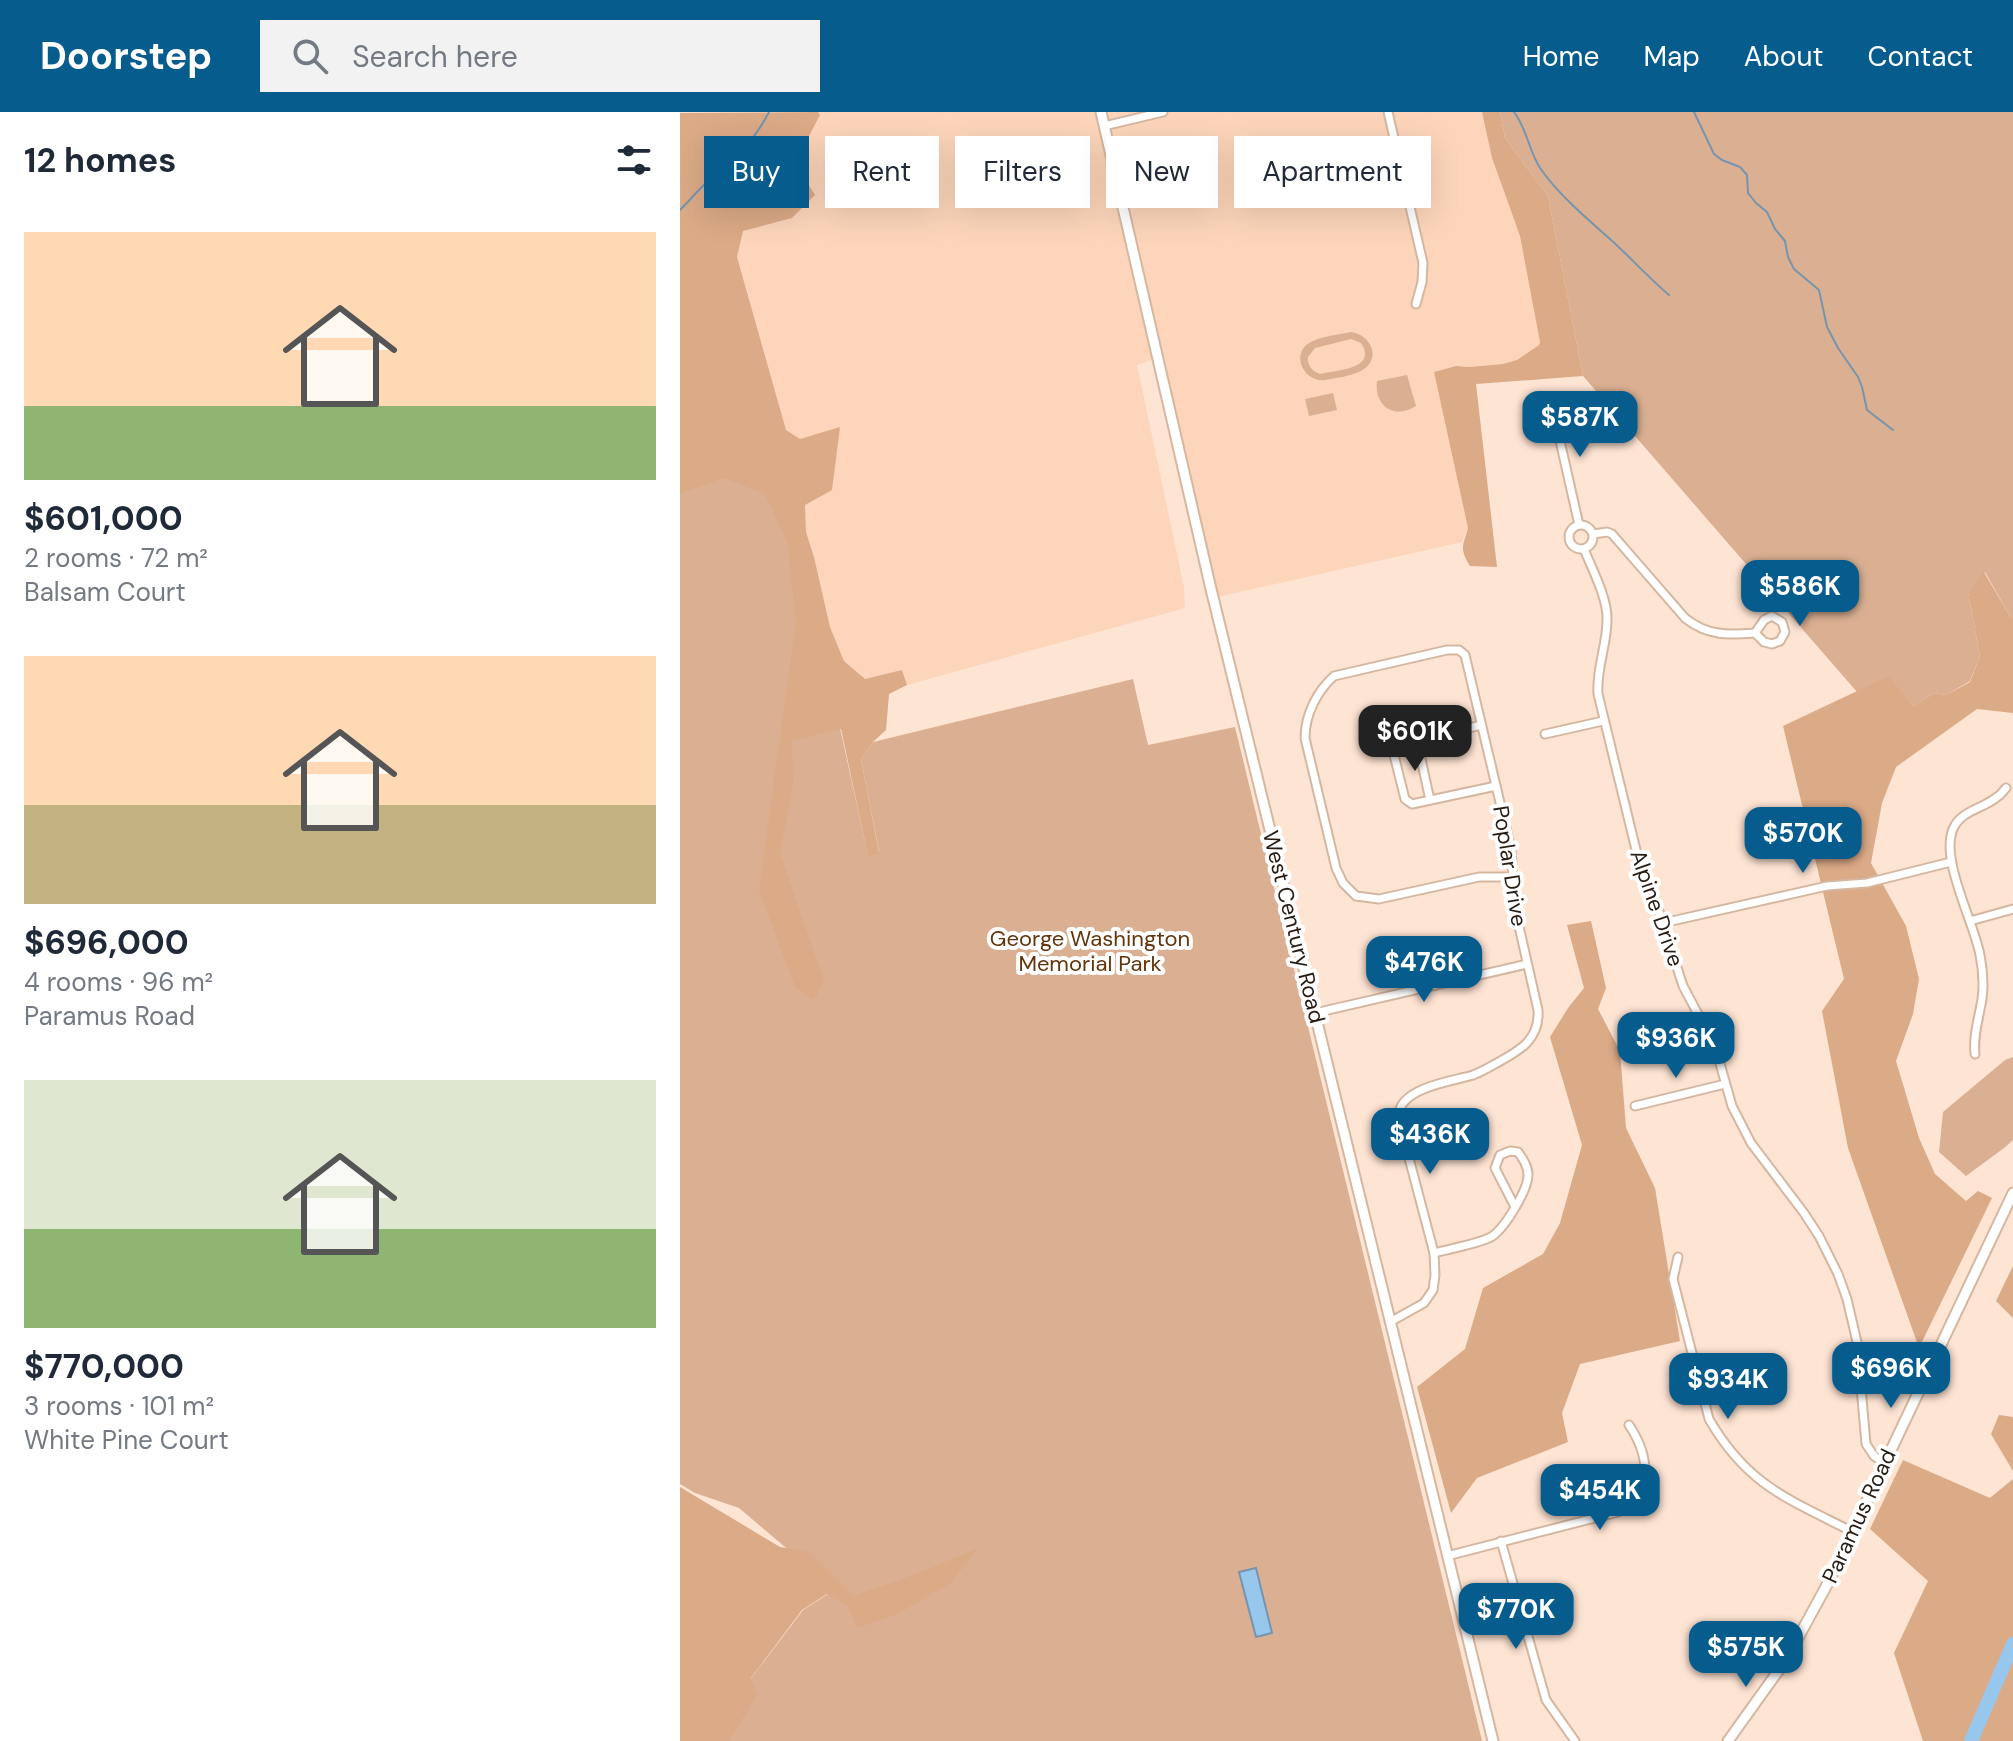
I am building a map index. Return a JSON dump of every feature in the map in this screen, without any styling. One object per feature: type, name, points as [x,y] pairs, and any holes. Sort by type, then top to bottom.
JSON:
[{"type":"main road","name":"West Century Road","points":[[1101,112],[1211,589],[1493,1741]]},
{"type":"main road","name":"Paramus Road","points":[[1728,1741],[1790,1653],[1828,1583],[2013,1193]]},
{"type":"street","points":[[1104,126],[1163,112]]},
{"type":"street","points":[[1388,112],[1423,263],[1416,304]]},
{"type":"street","points":[[1548,408],[1556,423],[1579,525]]},
{"type":"street","points":[[1579,525],[1589,527],[1593,534],[1592,543],[1584,549],[1574,547],[1568,537],[1573,527],[1579,525]]},
{"type":"street","points":[[1593,534],[1612,534],[1693,625],[1718,634],[1755,633]]},
{"type":"street","name":"Alpine Drive","points":[[1584,549],[1608,616],[1597,684],[1603,721],[1639,862],[1652,890],[1683,986],[1715,1046],[1732,1106],[1751,1143],[1819,1236],[1838,1274],[1857,1342],[1866,1444],[1874,1456],[1885,1463]]},
{"type":"street","name":"Poplar Drive","points":[[1434,1253],[1399,1112],[1413,1094],[1477,1074],[1519,1051],[1534,1035],[1539,1021],[1538,1010],[1515,909],[1511,849],[1465,655],[1454,649],[1441,651],[1334,676],[1320,690],[1307,721],[1305,738],[1336,868],[1347,890],[1356,896],[1379,899],[1479,877],[1512,877]]},
{"type":"street","points":[[1545,734],[1603,721]]},
{"type":"street","points":[[1481,725],[1398,746],[1394,755],[1405,799],[1412,804],[1496,786]]},
{"type":"street","points":[[1417,741],[1430,800]]},
{"type":"street","points":[[1975,1054],[1973,1040],[1983,981],[1980,953],[1951,862],[1950,838],[1956,823],[1997,798],[2006,788]]},
{"type":"street","points":[[1663,923],[1827,886],[1867,883],[1951,862]]},
{"type":"street","points":[[1970,921],[2013,909]]},
{"type":"street","points":[[1315,1013],[1527,964]]},
{"type":"street","points":[[1635,1106],[1725,1084]]},
{"type":"street","points":[[1390,1322],[1417,1308],[1429,1297],[1435,1283],[1434,1253],[1490,1238],[1499,1232],[1515,1207],[1528,1179],[1528,1169],[1518,1152],[1510,1151],[1500,1155],[1495,1168],[1515,1207]]},
{"type":"street","points":[[1678,1257],[1673,1279],[1709,1419],[1720,1438],[1744,1467],[1771,1489],[1853,1532]]},
{"type":"street","points":[[1447,1556],[1618,1512],[1633,1502],[1643,1487],[1645,1469],[1637,1438],[1629,1425]]},
{"type":"street","points":[[1501,1541],[1546,1700],[1575,1741]]},
{"type":"shaded area","points":[[818,112],[1482,112],[1492,158],[1520,236],[1540,342],[1517,360],[1503,364],[1456,366],[1434,372],[1468,528],[1462,542],[1213,598],[1157,358],[1137,365],[1184,587],[1185,608],[907,685],[902,670],[865,679],[844,661],[830,627],[806,532],[805,505],[840,428],[800,439],[786,430],[737,257],[742,231],[792,218],[793,208],[809,208],[809,136],[820,115]]},
{"type":"shaded area","points":[[818,112],[820,115],[809,136],[704,136],[704,208],[802,208],[792,218],[743,231],[737,257],[786,430],[800,439],[840,427],[832,490],[805,505],[806,532],[830,627],[844,661],[865,679],[902,670],[907,685],[889,694],[886,730],[861,759],[879,853],[868,856],[841,729],[792,741],[793,784],[780,853],[824,981],[814,1001],[795,987],[759,890],[796,622],[787,541],[765,494],[724,478],[680,494],[680,113]]},
{"type":"shaded area","points":[[1482,112],[1500,112],[1505,138],[1548,196],[1583,376],[1476,384],[1497,567],[1470,566],[1464,555],[1468,528],[1434,372],[1456,366],[1503,364],[1517,360],[1540,342],[1520,236],[1492,158]]},
{"type":"shaded area","points":[[809,185],[815,195],[809,201]]},
{"type":"shaded area","points":[[1984,572],[2013,618],[2013,713],[1977,709],[1896,767],[1882,803],[1871,863],[1906,926],[1919,979],[1913,1014],[1896,1061],[1919,1138],[1935,1174],[1966,1201],[1978,1191],[1992,1198],[1919,1348],[1848,1148],[1822,1011],[1844,979],[1783,726],[1889,676],[1913,706],[1934,693],[1946,695],[1970,682],[1980,656],[1968,592]]},
{"type":"shaded area","points":[[1591,921],[1606,988],[1598,1009],[1620,1051],[1626,1128],[1655,1188],[1680,1341],[1580,1364],[1562,1413],[1568,1442],[1477,1478],[1451,1513],[1417,1387],[1465,1349],[1483,1288],[1543,1254],[1560,1223],[1582,1145],[1550,1037],[1584,988],[1567,925]]},
{"type":"shaded area","points":[[2013,1266],[2013,1318],[1996,1301]]},
{"type":"shaded area","points":[[1999,1415],[2013,1417],[2013,1471],[1991,1434]]},
{"type":"shaded area","points":[[1903,1460],[1990,1498],[2013,1479],[2013,1741],[1923,1741],[1894,1653],[1928,1581],[1870,1529]]},
{"type":"shaded area","points":[[680,1487],[780,1547],[809,1552],[854,1596],[978,1548],[951,1583],[897,1614],[857,1628],[847,1605],[827,1594],[802,1610],[751,1678],[757,1695],[729,1741],[680,1741]]},
{"type":"green space","points":[[1500,112],[2013,112],[2013,618],[1985,572],[1968,592],[1980,656],[1970,681],[1946,695],[1934,693],[1913,706],[1889,677],[1857,692],[1583,376],[1548,196],[1505,138]]},
{"type":"green space","points":[[1351,332],[1364,338],[1372,348],[1373,355],[1367,366],[1353,374],[1325,380],[1318,380],[1306,373],[1300,361],[1303,348],[1318,339]],"holes":[[[1351,339],[1361,343],[1364,358],[1353,367],[1320,374],[1309,365],[1308,357],[1315,348]]]},
{"type":"green space","points":[[1407,375],[1416,406],[1400,412],[1393,411],[1382,404],[1377,381]]},
{"type":"green space","points":[[1333,393],[1337,410],[1309,416],[1305,399]]},
{"type":"green space","name":"George Washington Memorial Park","points":[[778,447],[868,855],[879,852],[861,759],[873,742],[1133,679],[1148,745],[1235,727],[1482,1741],[719,1741],[743,1689],[803,1610],[828,1594],[845,1598],[739,1508],[695,1493],[680,1484],[680,456]]},
{"type":"green space","points":[[2013,1057],[2013,1140],[1966,1176],[1939,1152],[1943,1112],[2005,1060]]},
{"type":"water","points":[[1256,1568],[1272,1633],[1256,1637],[1239,1572]]},
{"type":"waterway","points":[[680,210],[744,148],[769,112]]},
{"type":"waterway","points":[[1514,112],[1536,161],[1555,187],[1669,295]]},
{"type":"waterway","points":[[1694,112],[1714,154],[1740,167],[1747,175],[1748,193],[1767,212],[1785,241],[1794,269],[1819,290],[1827,327],[1858,377],[1867,410],[1893,430]]},
{"type":"waterway","points":[[1971,1741],[2013,1644]]}]
